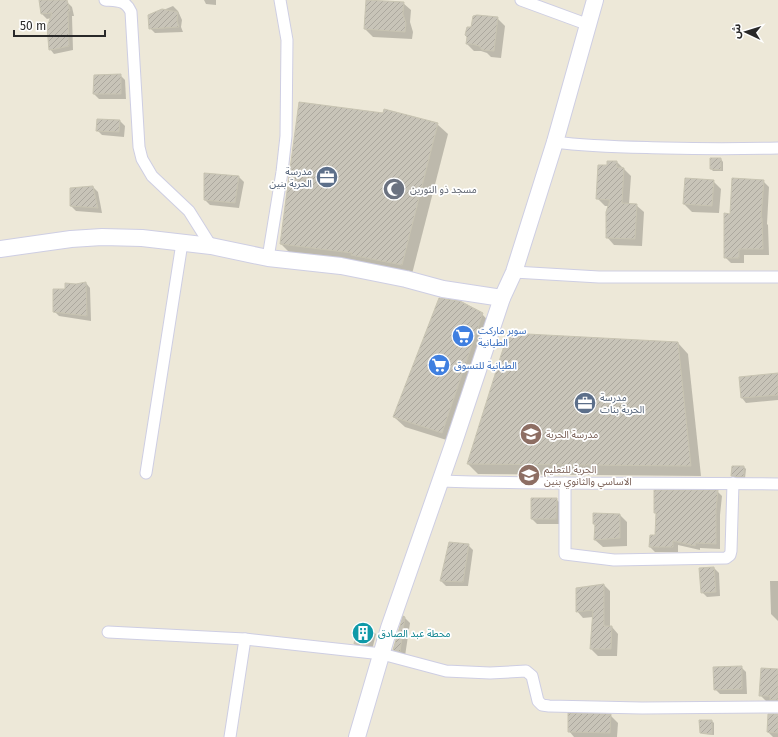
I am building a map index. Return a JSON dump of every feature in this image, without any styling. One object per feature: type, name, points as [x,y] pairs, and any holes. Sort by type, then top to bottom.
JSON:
[{"type":"street","points":[[106,0],[121,1],[128,5],[131,12],[139,147],[142,159],[152,176],[190,211],[211,246]]},
{"type":"street","points":[[268,258],[282,172],[286,136],[287,40],[280,0]]},
{"type":"street","points":[[521,0],[588,25]]},
{"type":"street","points":[[357,737],[382,654],[502,298],[514,272],[555,142],[595,0]]},
{"type":"street","points":[[555,142],[616,147],[708,149],[778,148]]},
{"type":"street","points":[[0,249],[71,239],[102,237],[142,238],[211,246],[268,258],[341,266],[406,279],[443,289],[502,298]]},
{"type":"street","points":[[146,474],[182,243]]},
{"type":"street","points":[[514,272],[599,277],[778,277]]},
{"type":"street","points":[[441,481],[778,484]]},
{"type":"street","points":[[565,483],[565,554],[614,560],[726,558],[730,555],[731,551],[733,484]]},
{"type":"street","points":[[108,632],[245,639],[382,654],[446,671],[490,673],[526,671],[532,676],[538,702],[542,705],[549,706],[642,708],[778,707]]},
{"type":"street","points":[[230,737],[245,639]]},
{"type":"building","points":[[39,0],[67,0],[70,11],[68,11],[69,46],[49,50],[47,27],[52,13],[41,14]]},
{"type":"building","points":[[366,0],[404,2],[403,14],[406,23],[405,32],[364,29]]},
{"type":"building","points":[[162,9],[178,12],[177,21],[179,27],[149,29],[148,15]]},
{"type":"building","points":[[473,16],[498,17],[494,51],[482,50],[479,46],[466,44],[467,37],[465,35],[467,27],[471,27]]},
{"type":"building","points":[[121,74],[121,94],[93,94],[94,75]]},
{"type":"building","points":[[299,102],[383,113],[384,109],[438,123],[402,265],[351,255],[352,253],[280,244]]},
{"type":"building","points":[[97,119],[120,120],[119,132],[96,131]]},
{"type":"building","points":[[710,158],[721,158],[721,170],[710,169]]},
{"type":"building","points":[[607,161],[617,161],[617,167],[624,168],[622,203],[637,204],[635,239],[606,238],[606,212],[610,200],[596,199],[598,165],[607,165]]},
{"type":"building","points":[[204,173],[239,176],[235,203],[204,200]]},
{"type":"building","points":[[685,178],[714,180],[712,206],[683,204]]},
{"type":"building","points":[[732,178],[764,180],[761,218],[763,249],[739,249],[739,258],[724,258],[724,213],[730,214]]},
{"type":"building","points":[[93,186],[98,208],[70,206],[70,188]]},
{"type":"building","points":[[86,282],[87,316],[53,312],[53,289],[65,289],[65,283],[76,284]]},
{"type":"building","name":"الطيانية للتسوق","points":[[439,298],[460,301],[483,313],[442,433],[393,417]]},
{"type":"building","name":"مدرسة الحرية بنات","points":[[508,333],[678,342],[691,466],[467,464]]},
{"type":"building","points":[[778,373],[778,395],[741,398],[739,377]]},
{"type":"building","points":[[732,466],[744,466],[744,477],[731,476]]},
{"type":"building","points":[[654,490],[718,490],[716,510],[716,544],[696,543],[695,546],[673,541],[673,547],[649,547],[650,535],[655,535],[656,513],[654,513]]},
{"type":"building","points":[[531,498],[557,498],[556,519],[531,519]]},
{"type":"building","points":[[593,513],[620,514],[620,538],[594,540],[595,524],[593,524]]},
{"type":"building","points":[[449,542],[469,544],[463,582],[440,581]]},
{"type":"building","points":[[714,567],[716,592],[701,593],[699,568]]},
{"type":"building","points":[[604,584],[604,626],[612,626],[611,649],[590,649],[593,610],[576,612],[576,588]]},
{"type":"building","points":[[403,616],[405,617],[400,652],[393,650]]},
{"type":"building","name":"محطة عبد الصادق","points":[[357,628],[371,629],[368,645],[354,644]]},
{"type":"building","points":[[742,666],[742,689],[714,690],[713,667]]},
{"type":"building","points":[[761,668],[778,669],[778,700],[770,700],[770,696],[759,696]]},
{"type":"building","points":[[568,713],[611,714],[610,733],[568,732]]},
{"type":"building","points":[[768,714],[778,714],[778,733],[767,732]]},
{"type":"building","points":[[699,720],[712,720],[712,734],[700,733]]},
{"type":"place","name":"مدرسة الحرية بنين","points":[[327,177]]},
{"type":"place","name":"مسجد ذو النورين","points":[[394,189]]},
{"type":"place","name":"سوبر ماركت الطيانية","points":[[463,336]]},
{"type":"place","name":"الطيانية للتسوق","points":[[439,365]]},
{"type":"place","name":"مدرسة الحرية بنات","points":[[585,403]]},
{"type":"place","name":"مدرسة الحرية","points":[[531,434]]},
{"type":"place","name":"الحرية للتعليم الاساسي والثانوي بنين","points":[[529,475]]},
{"type":"place","name":"محطة عبد الصادق","points":[[363,633]]}]
